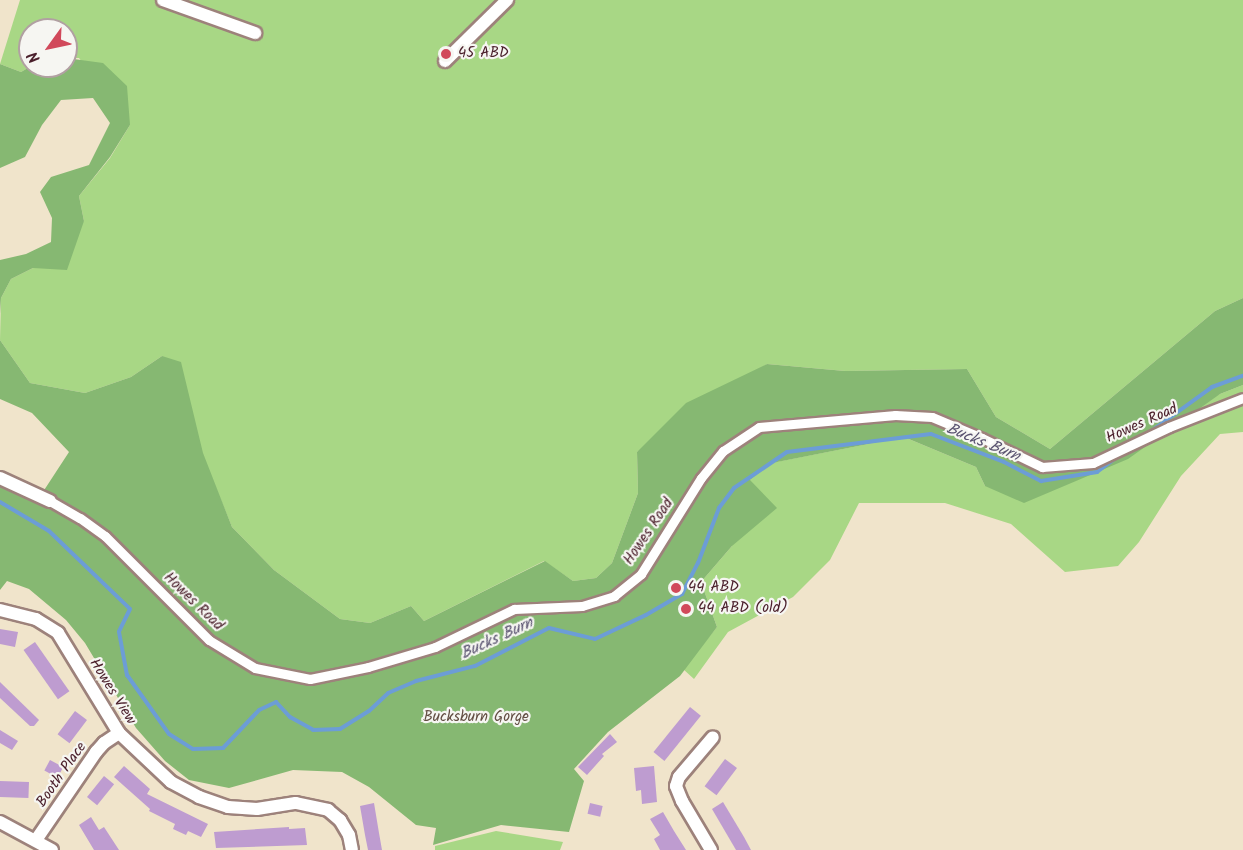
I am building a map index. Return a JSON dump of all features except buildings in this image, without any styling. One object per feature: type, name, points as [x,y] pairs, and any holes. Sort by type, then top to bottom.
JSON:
[{"type":"street","points":[[163,0],[255,33]]},
{"type":"street","points":[[445,61],[507,0]]},
{"type":"street","name":"Howes Road","points":[[0,478],[50,501],[105,536],[209,640],[255,668],[310,679],[368,667],[435,647],[514,609],[582,606],[614,596],[641,574],[701,478],[723,451],[759,427],[895,415],[932,417],[1042,467],[1093,463],[1164,429],[1243,398]]},
{"type":"street","name":"Howes View","points":[[0,610],[36,619],[58,633],[119,733],[171,782],[199,797],[228,807],[257,810],[296,803],[328,810],[340,820],[349,835],[352,850]]},
{"type":"street","name":"Booth Place","points":[[36,840],[96,752],[119,733]]},
{"type":"street","points":[[711,850],[682,801],[676,786],[679,777],[713,737]]},
{"type":"street","points":[[0,822],[52,850]]},
{"type":"green space","points":[[20,0],[1243,0],[1243,298],[1215,311],[1050,449],[996,417],[967,369],[845,371],[767,364],[637,452],[638,493],[612,563],[596,578],[573,581],[544,561],[424,621],[411,606],[370,623],[340,619],[274,570],[232,527],[162,356],[131,377],[85,393],[30,383],[0,340],[1,298],[11,279],[33,268],[84,221],[79,196],[110,158],[130,125],[78,58],[78,18],[18,18],[18,71],[0,64]]},
{"type":"green space","points":[[78,60],[103,63],[127,86],[130,125],[110,157],[79,196],[84,221],[67,270],[33,268],[11,279],[1,298],[0,314],[0,260],[26,254],[51,242],[52,218],[40,192],[51,177],[89,165],[110,123],[93,98],[61,100],[42,125],[25,157],[0,168],[0,64],[18,71],[18,78],[78,78]]},
{"type":"green space","name":"Bucksburn Gorge","points":[[1243,298],[1243,385],[1220,394],[1128,459],[1024,503],[985,486],[976,467],[904,437],[772,463],[750,480],[777,508],[732,546],[701,582],[717,627],[680,676],[608,732],[574,769],[584,781],[569,832],[501,825],[433,845],[436,828],[416,825],[369,787],[342,772],[293,770],[229,788],[189,780],[165,761],[136,728],[85,643],[66,620],[29,589],[7,581],[0,590],[0,486],[37,501],[69,452],[32,413],[0,399],[0,340],[30,383],[85,393],[131,377],[162,356],[181,362],[203,453],[232,527],[274,570],[340,619],[370,623],[411,606],[424,621],[545,561],[573,581],[596,578],[612,563],[638,493],[637,452],[686,403],[767,364],[845,371],[967,369],[996,417],[1050,449],[1215,311]]},
{"type":"green space","points":[[1243,385],[1243,432],[1220,434],[1181,476],[1139,542],[1118,566],[1065,572],[1011,524],[945,503],[859,503],[830,560],[793,597],[728,632],[694,679],[683,669],[717,627],[701,582],[732,546],[750,480],[771,463],[904,437],[976,467],[985,486]]},
{"type":"green space","points":[[496,831],[563,842],[560,850],[435,850],[435,846]]},
{"type":"waterway","name":"Bucks Burn","points":[[1154,429],[1212,387],[1243,376]]},
{"type":"waterway","name":"Bucks Burn","points":[[0,502],[49,531],[130,609],[119,632],[127,675],[169,734],[193,749],[223,748],[259,710],[276,702],[290,717],[313,730],[340,729],[369,711],[388,693],[416,681],[475,666],[549,628],[595,639],[646,615],[682,594],[698,563],[719,508],[734,488],[787,452],[931,434],[1004,462],[1041,481],[1097,472],[1122,453]]},
{"type":"place","name":"45 ABD","points":[[446,54]]},
{"type":"place","name":"44 ABD","points":[[676,588]]},
{"type":"place","name":"44 ABD (old)","points":[[686,609]]}]
